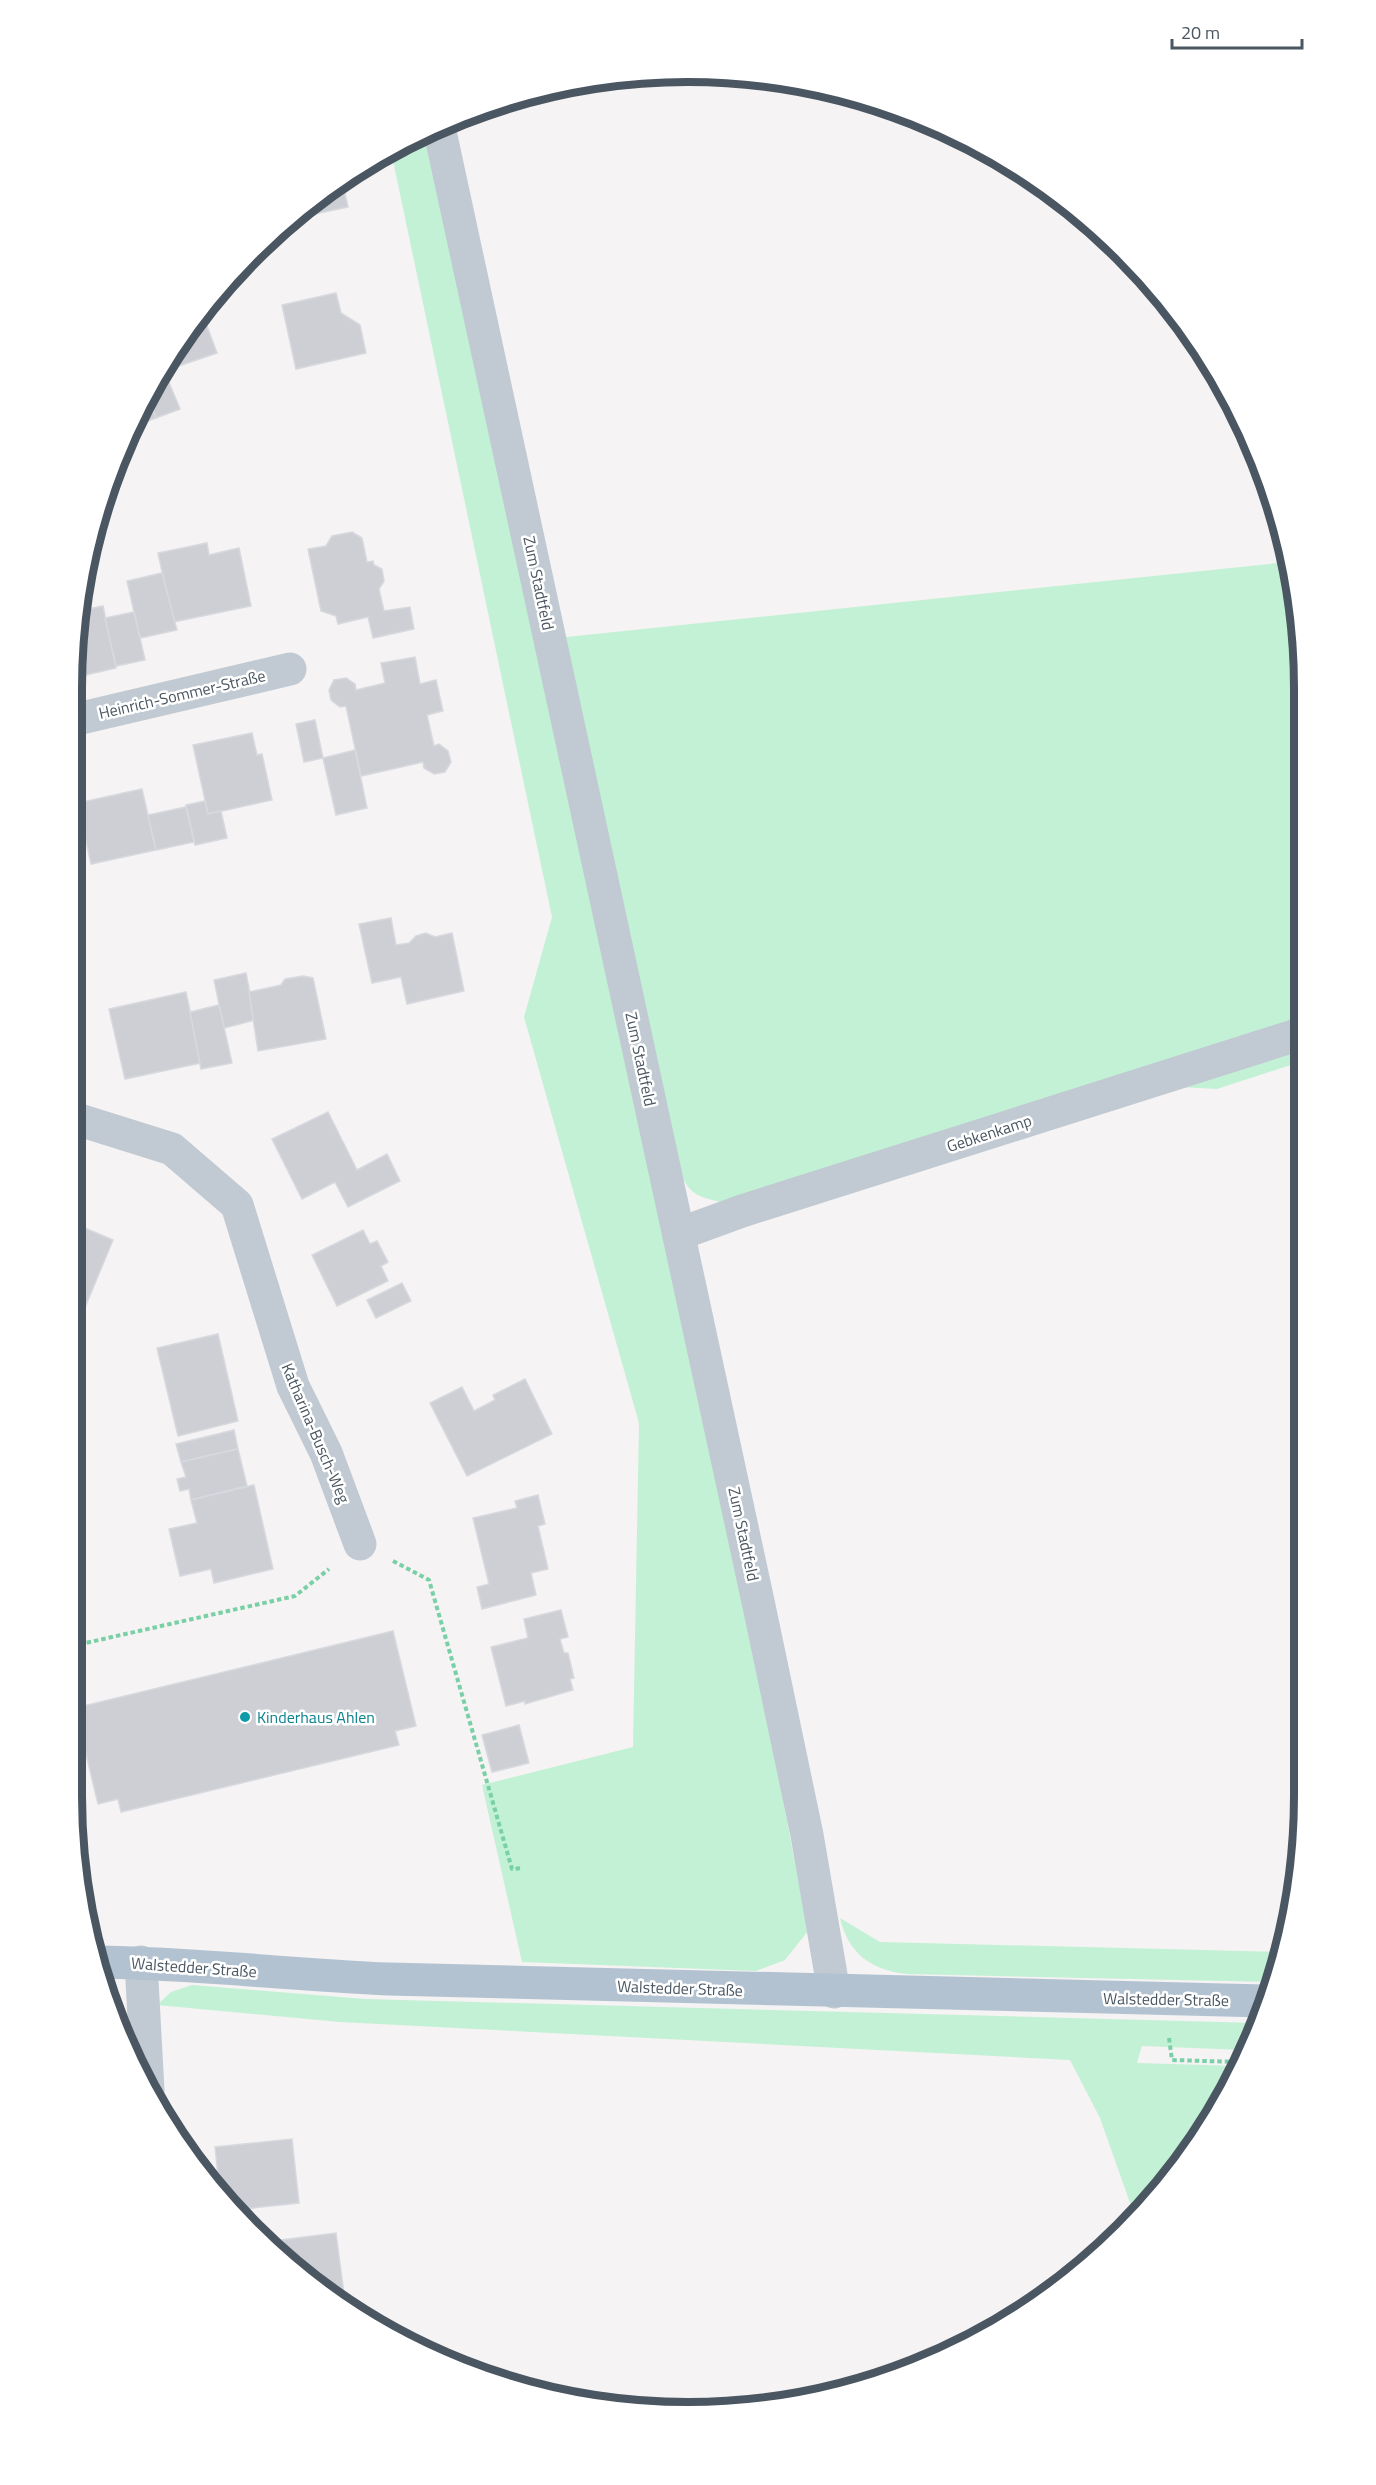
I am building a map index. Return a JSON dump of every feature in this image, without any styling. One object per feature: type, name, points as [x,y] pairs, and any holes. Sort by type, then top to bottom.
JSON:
[{"type":"main road","name":"Walstedder Straße","points":[[106,1962],[141,1962],[334,1977],[834,1992],[1258,2001]]},
{"type":"street","name":"Zum Stadtfeld","points":[[441,136],[807,1835],[834,1992]]},
{"type":"street","name":"Heinrich-Sommer-Straße","points":[[82,718],[290,669]]},
{"type":"street","name":"Gebkenkamp","points":[[679,1234],[742,1211],[1294,1036]]},
{"type":"street","name":"Katharina-Busch-Weg","points":[[82,1121],[172,1149],[237,1204],[293,1386],[326,1453],[360,1544]]},
{"type":"street","points":[[141,1962],[147,2068]]},
{"type":"path","points":[[82,1644],[295,1596],[360,1544],[429,1580],[512,1869],[522,1868]]},
{"type":"path","points":[[1172,2060],[1232,2062]]},
{"type":"green space","points":[[426,142],[747,1612],[808,1931],[785,1960],[756,1971],[522,1962],[482,1785],[633,1747],[639,1423],[524,1017],[552,917],[393,160]]},
{"type":"green space","points":[[1280,563],[1288,609],[1294,688],[1294,1024],[732,1204],[698,1195],[682,1177],[673,1153],[566,637]]},
{"type":"green space","points":[[1294,1050],[1294,1064],[1217,1089],[1180,1087]]},
{"type":"green space","points":[[840,1918],[880,1942],[1274,1952],[1264,1982],[906,1974],[882,1968],[863,1958],[855,1950]]},
{"type":"green space","points":[[192,1985],[365,1999],[1249,2023],[1238,2050],[1142,2046],[1137,2063],[1231,2066],[1191,2133],[1168,2166],[1132,2208],[1100,2118],[1070,2060],[340,2022],[157,2005],[171,1992]]},
{"type":"building","points":[[344,190],[348,207],[311,215]]},
{"type":"building","points":[[336,293],[341,313],[360,325],[366,353],[296,369],[282,305]]},
{"type":"building","points":[[206,322],[217,353],[175,367]]},
{"type":"building","points":[[168,379],[180,409],[156,418],[152,407]]},
{"type":"building","points":[[152,407],[156,418],[144,422]]},
{"type":"building","points":[[352,532],[362,538],[367,562],[373,561],[374,565],[382,569],[384,581],[379,589],[384,611],[410,607],[414,629],[373,638],[368,617],[338,624],[336,616],[321,611],[308,549],[326,546],[332,536]]},
{"type":"building","points":[[207,543],[209,555],[239,548],[251,606],[173,622],[158,553]]},
{"type":"building","points":[[162,573],[177,630],[140,638],[127,581]]},
{"type":"building","points":[[103,606],[116,668],[83,676],[84,648],[88,609]]},
{"type":"building","points":[[134,612],[145,660],[116,666],[105,618]]},
{"type":"building","points":[[415,657],[420,684],[436,680],[443,711],[427,715],[434,746],[439,744],[448,751],[451,762],[445,772],[434,774],[424,768],[423,762],[361,776],[346,706],[340,707],[331,700],[329,690],[334,680],[346,678],[355,684],[356,690],[385,683],[381,663]]},
{"type":"building","points":[[315,720],[323,758],[304,762],[296,724]]},
{"type":"building","points":[[252,733],[257,755],[262,754],[272,800],[208,814],[193,745]]},
{"type":"building","points":[[355,750],[367,808],[336,815],[323,758]]},
{"type":"building","points":[[142,789],[156,850],[91,864],[82,822],[82,802]]},
{"type":"building","points":[[205,801],[208,814],[221,811],[227,838],[195,845],[186,805]]},
{"type":"building","points":[[186,807],[194,842],[156,850],[148,815]]},
{"type":"building","points":[[391,918],[396,945],[409,943],[416,936],[426,933],[435,937],[452,933],[464,991],[407,1004],[401,977],[372,983],[359,924]]},
{"type":"building","points":[[246,973],[255,1020],[224,1028],[214,980]]},
{"type":"building","points":[[303,976],[313,978],[326,1039],[258,1051],[249,992],[281,985],[285,979]]},
{"type":"building","points":[[186,992],[201,1063],[125,1079],[109,1009]]},
{"type":"building","points":[[219,1005],[232,1063],[201,1069],[190,1012]]},
{"type":"building","points":[[328,1112],[357,1170],[387,1154],[400,1181],[348,1207],[335,1182],[302,1199],[272,1139]]},
{"type":"building","points":[[82,1227],[113,1240],[82,1315]]},
{"type":"building","points":[[363,1230],[370,1244],[377,1241],[388,1262],[381,1266],[388,1281],[337,1306],[312,1255]]},
{"type":"building","points":[[402,1283],[411,1301],[376,1318],[367,1300]]},
{"type":"building","points":[[218,1334],[238,1421],[178,1436],[157,1348]]},
{"type":"building","points":[[525,1379],[552,1434],[467,1476],[430,1403],[462,1387],[474,1411],[495,1400],[493,1395]]},
{"type":"building","points":[[234,1430],[238,1449],[181,1462],[176,1444]]},
{"type":"building","points":[[238,1449],[247,1486],[191,1500],[189,1489],[180,1491],[177,1479],[186,1477],[181,1462]]},
{"type":"building","points":[[254,1485],[273,1569],[214,1583],[211,1569],[180,1576],[169,1529],[197,1523],[191,1500]]},
{"type":"building","points":[[538,1495],[545,1524],[538,1526],[548,1569],[531,1573],[536,1595],[482,1609],[477,1587],[489,1584],[473,1518],[517,1508],[515,1501]]},
{"type":"building","points":[[561,1610],[568,1637],[560,1639],[564,1653],[568,1653],[574,1678],[570,1679],[573,1690],[525,1704],[525,1701],[506,1706],[491,1647],[528,1638],[524,1619]]},
{"type":"building","name":"Kinderhaus Ahlen","points":[[393,1631],[416,1726],[395,1731],[399,1745],[121,1812],[118,1799],[98,1804],[82,1737],[82,1706]]},
{"type":"building","points":[[519,1725],[529,1763],[492,1772],[482,1735]]},
{"type":"building","points":[[292,2139],[299,2203],[245,2209],[218,2178],[215,2147]]},
{"type":"building","points":[[336,2233],[344,2294],[289,2252],[282,2245],[281,2240]]},
{"type":"place","name":"Kinderhaus Ahlen","points":[[245,1717]]}]
